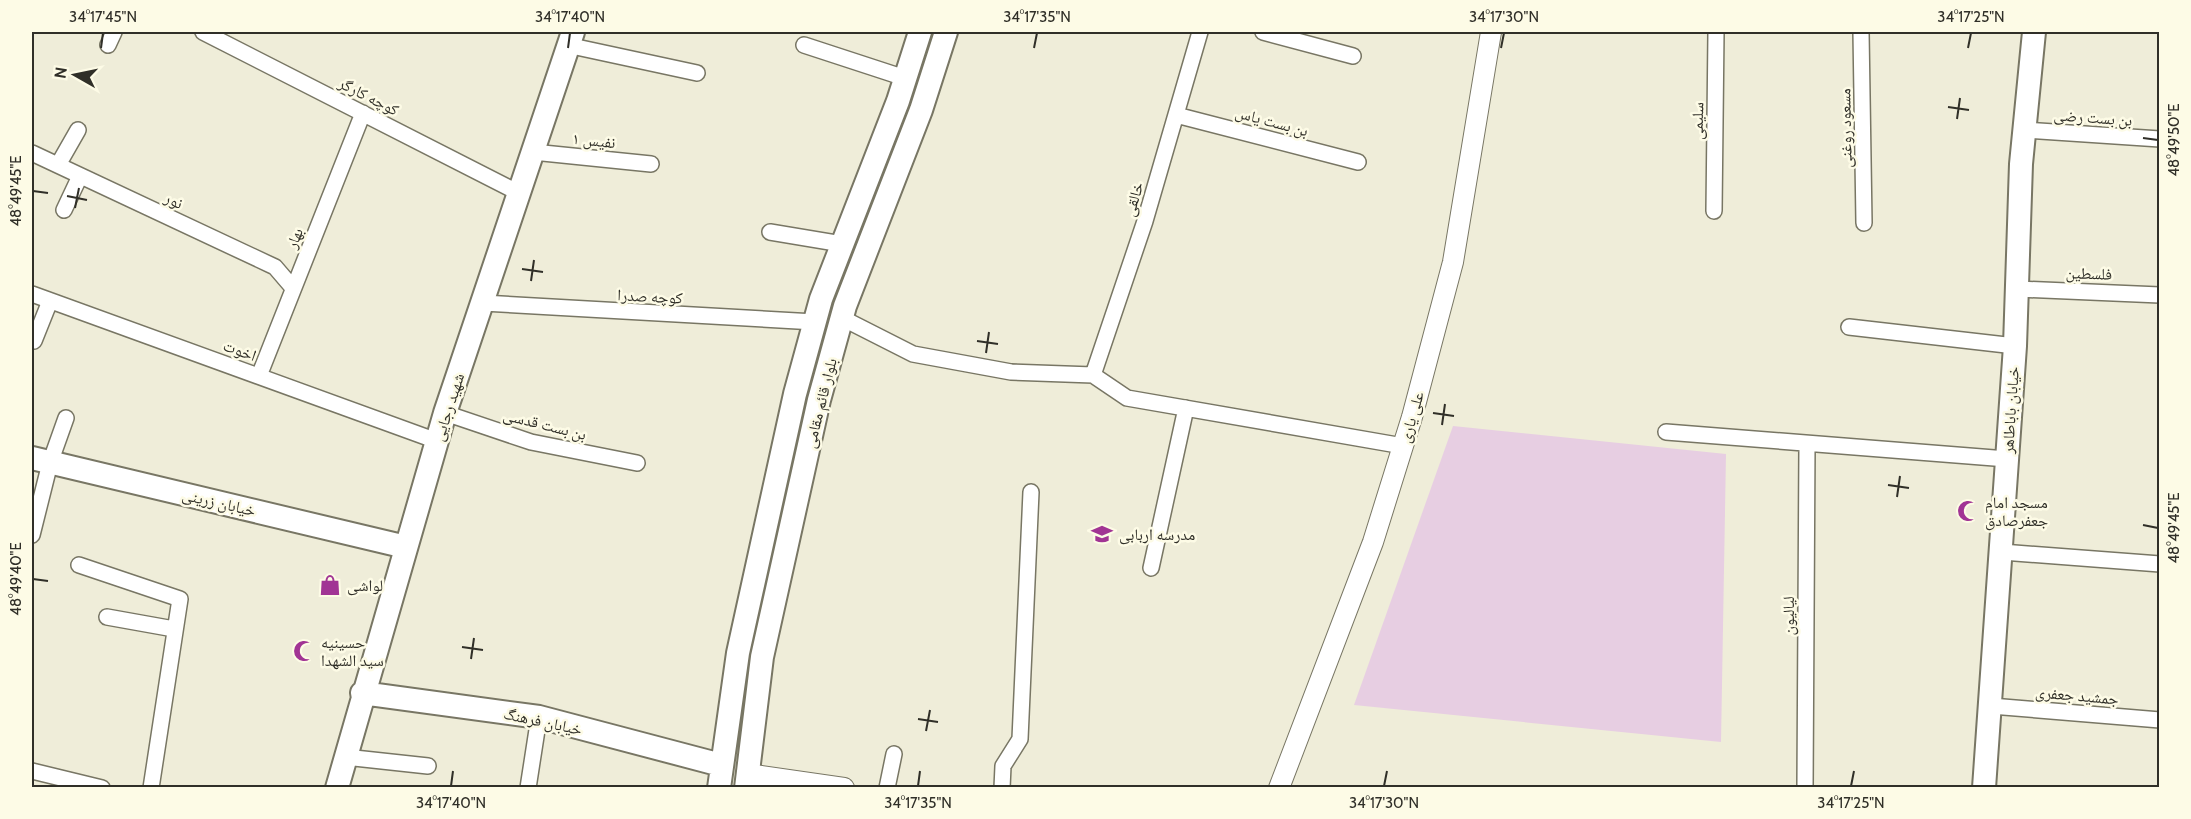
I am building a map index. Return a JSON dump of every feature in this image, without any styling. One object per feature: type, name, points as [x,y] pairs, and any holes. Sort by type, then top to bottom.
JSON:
[{"type":"main road","name":"بلوار قائم مقامی","points":[[720,776],[738,652],[795,394],[815,322],[855,206],[905,78],[920,32]]},
{"type":"main road","name":"بلوار قائم مقامی","points":[[746,781],[762,657],[819,400],[842,318],[878,215],[921,110],[946,32]]},
{"type":"main road","name":"خیابان باباطاهر","points":[[1984,788],[2015,346],[2024,130],[2034,32]]},
{"type":"main road","name":"شهید رجایی","points":[[337,788],[362,693],[445,413],[570,38]]},
{"type":"main road","points":[[855,206],[878,215]]},
{"type":"main road","name":"خیابان زرینی","points":[[41,460],[406,547]]},
{"type":"main road","name":"خیابان فرهنگ","points":[[362,693],[539,717],[720,776]]},
{"type":"street","name":"کوچه کارگر","points":[[203,32],[519,194]]},
{"type":"street","name":"خالقی","points":[[1093,375],[1145,221],[1200,32]]},
{"type":"street","points":[[1263,32],[1353,56]]},
{"type":"street","name":"علی یاری","points":[[1279,788],[1373,542],[1403,446],[1453,262],[1491,32]]},
{"type":"street","name":"سلیمی","points":[[1714,211],[1716,32]]},
{"type":"street","name":"مسعود روغنی","points":[[1861,32],[1864,223]]},
{"type":"street","points":[[570,38],[697,73]]},
{"type":"street","points":[[804,45],[905,78]]},
{"type":"street","name":"بهار","points":[[259,376],[363,113]]},
{"type":"street","name":"بن بست یاس","points":[[1176,115],[1358,162]]},
{"type":"street","points":[[58,165],[78,130]]},
{"type":"street","name":"بن بست رضی","points":[[2024,130],[2160,139]]},
{"type":"street","name":"نفیس ‍۱","points":[[533,152],[651,164]]},
{"type":"street","name":"نور","points":[[32,153],[275,267],[293,288]]},
{"type":"street","points":[[64,210],[80,176]]},
{"type":"street","points":[[770,232],[842,244]]},
{"type":"street","name":"فلسطین","points":[[2018,289],[2160,295]]},
{"type":"street","name":"اخوت","points":[[32,294],[437,441]]},
{"type":"street","points":[[34,341],[50,301]]},
{"type":"street","name":"کوچه صدرا","points":[[483,303],[815,322]]},
{"type":"street","points":[[842,318],[913,354],[1011,372],[1093,375],[1127,398],[1403,446]]},
{"type":"street","points":[[1849,327],[2015,346]]},
{"type":"street","points":[[1151,568],[1186,408]]},
{"type":"street","name":"بن بست قدسی","points":[[445,413],[531,442],[637,463]]},
{"type":"street","points":[[32,535],[41,460],[66,418]]},
{"type":"street","points":[[1666,432],[2007,459]]},
{"type":"street","name":"لیالیون","points":[[1806,788],[1807,444]]},
{"type":"street","points":[[1002,788],[1003,766],[1020,739],[1031,492]]},
{"type":"street","points":[[2002,552],[2160,564]]},
{"type":"street","points":[[79,565],[180,598],[151,788]]},
{"type":"street","points":[[108,617],[174,629]]},
{"type":"street","name":"جمشید جعفری","points":[[1991,706],[2160,720]]},
{"type":"street","points":[[528,788],[539,717]]},
{"type":"street","points":[[887,788],[894,754]]},
{"type":"street","points":[[345,757],[428,766]]},
{"type":"street","points":[[32,771],[102,788]]},
{"type":"street","points":[[746,781],[844,788]]},
{"type":"shaded area","points":[[1453,426],[1726,454],[1721,742],[1354,705]]},
{"type":"place","name":"مسجد امام جعفرصادق","points":[[1968,511]]},
{"type":"place","name":"مدرسه اربابی","points":[[1102,534]]},
{"type":"place","name":"لواشی","points":[[330,585]]},
{"type":"place","name":"حسینیه سید الشهدا","points":[[304,651]]}]
